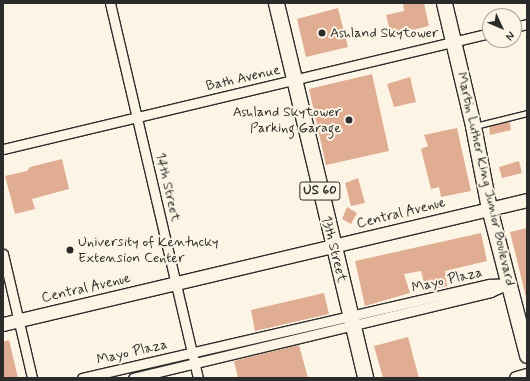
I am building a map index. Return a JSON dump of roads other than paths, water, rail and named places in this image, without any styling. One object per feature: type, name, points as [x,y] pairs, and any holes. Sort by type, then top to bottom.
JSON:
[{"type":"main road","name":"13th Street","points":[[276,3],[365,378]]},
{"type":"main road","name":"Martin Luther King Junior Boulevard","points":[[444,3],[473,126],[490,208],[527,355]]},
{"type":"street","name":"14th Street","points":[[110,3],[198,378]]},
{"type":"street","name":"Bath Avenue","points":[[3,149],[482,35]]},
{"type":"street","name":"Central Avenue","points":[[3,324],[527,200]]},
{"type":"street","points":[[3,254],[32,378]]},
{"type":"street","name":"Mayo Plaza","points":[[82,378],[193,353],[491,292],[510,283]]},
{"type":"street","name":"Mayo Plaza","points":[[133,378],[352,321]]},
{"type":"street","points":[[516,378],[527,375]]},
{"type":"lane","points":[[473,126],[527,113]]},
{"type":"place","name":"Ashland Skytower","points":[[322,33]]},
{"type":"place","name":"Ashland Skytower Parking Garage","points":[[349,120]]},
{"type":"place","name":"University of Kentucky Extension Center","points":[[70,250]]}]
